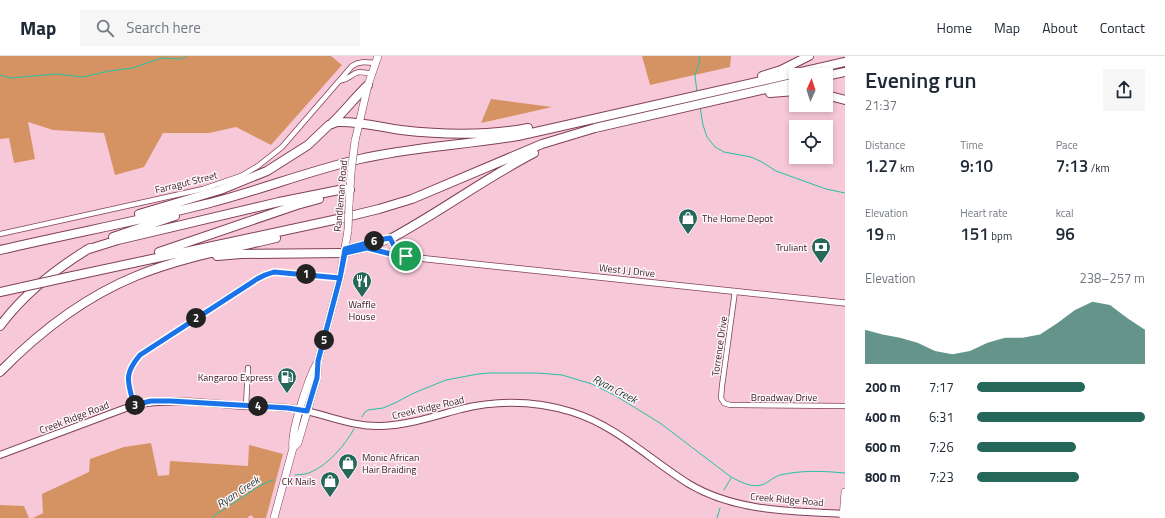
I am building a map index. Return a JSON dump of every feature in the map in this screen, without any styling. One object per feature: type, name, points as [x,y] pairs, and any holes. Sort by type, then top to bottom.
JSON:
[{"type":"highway","points":[[754,87],[762,76],[781,70],[809,56]]},
{"type":"highway","points":[[107,268],[338,220],[379,209],[412,199],[542,144],[594,128],[708,102],[754,87],[845,62]]},
{"type":"highway","points":[[833,75],[845,72]]},
{"type":"highway","points":[[0,250],[208,203],[309,172],[361,159],[411,150],[493,140],[706,94],[789,83]]},
{"type":"highway","points":[[51,238],[145,213],[220,190],[262,174],[308,146],[355,100],[368,85]]},
{"type":"highway","points":[[754,87],[767,94],[789,92]]},
{"type":"highway","points":[[833,97],[845,100]]},
{"type":"highway","points":[[329,126],[337,122],[342,122],[402,130],[452,134],[491,133],[539,126],[556,127]]},
{"type":"highway","points":[[390,238],[497,173],[535,152],[542,144]]},
{"type":"highway","points":[[86,250],[118,240],[279,202],[344,189],[350,190]]},
{"type":"highway","points":[[0,292],[107,268],[183,245],[297,205],[344,193],[350,190]]},
{"type":"highway","points":[[0,326],[25,297],[47,277],[96,244],[121,234],[186,213],[208,203]]},
{"type":"highway","points":[[0,372],[25,348],[87,302],[135,276],[182,260],[324,227],[338,220]]},
{"type":"highway","points":[[182,260],[241,254],[345,251]]},
{"type":"main road","name":"Randleman Road","points":[[274,518],[293,448],[292,441],[303,410],[310,377],[318,361],[340,278],[348,230],[351,172],[355,141],[368,85],[377,59]]},
{"type":"main road","name":"West J J Drive","points":[[345,251],[367,248],[390,238]]},
{"type":"main road","name":"Creek Ridge Road","points":[[0,455],[134,405],[151,401],[303,410],[349,423],[383,426],[406,423],[472,407],[517,403],[551,406],[573,412],[600,423],[690,484],[719,498],[746,506],[844,516]]},
{"type":"main road","points":[[844,516],[845,492]]},
{"type":"street","name":"Farragut Street","points":[[0,234],[202,189],[241,176],[258,166],[282,147],[352,66],[364,61],[377,59]]},
{"type":"street","name":"Farragut Street","points":[[340,81],[345,80],[359,72],[372,74]]},
{"type":"street","points":[[345,251],[378,240],[390,238],[397,252],[406,256]]},
{"type":"street","name":"West J J Drive","points":[[367,248],[395,255],[845,303]]},
{"type":"street","points":[[134,405],[128,379],[129,370],[140,355],[245,286],[265,275],[274,272],[340,278]]},
{"type":"street","name":"Torrence Drive","points":[[724,403],[721,398],[722,386],[735,291]]},
{"type":"street","points":[[246,406],[248,368]]},
{"type":"street","name":"Broadway Drive","points":[[724,403],[739,406],[845,406]]},
{"type":"shaded area","points":[[0,56],[331,56],[342,65],[271,145],[236,127],[209,133],[163,133],[144,167],[115,175],[104,133],[53,130],[28,122],[35,159],[14,163],[9,138],[0,139]]},
{"type":"shaded area","points":[[642,56],[731,56],[730,67],[650,85]]},
{"type":"shaded area","points":[[491,99],[552,107],[481,123]]},
{"type":"shaded area","points":[[151,443],[158,476],[169,475],[170,461],[248,466],[249,445],[283,454],[266,518],[254,518],[251,515],[247,518],[33,518],[43,513],[42,494],[89,472],[90,459],[124,447]]},
{"type":"shaded area","points":[[0,505],[24,506],[29,518],[0,518]]},
{"type":"waterway","points":[[0,75],[10,78],[57,74],[83,77],[109,71],[133,68],[161,58],[182,59],[186,56]]},
{"type":"waterway","points":[[697,92],[695,76],[700,60],[699,56]]},
{"type":"waterway","points":[[700,107],[707,137],[715,147],[724,152],[751,157],[776,171],[826,189],[845,193]]},
{"type":"waterway","name":"Ryan Creek","points":[[362,417],[368,410],[383,408],[446,380],[490,373],[537,373],[562,375],[592,384],[616,396],[660,423],[731,477],[745,484],[757,486],[780,475],[797,472],[820,471],[845,473]]},
{"type":"waterway","name":"Ryan Creek","points":[[295,475],[309,473],[324,465],[341,448],[354,429]]},
{"type":"waterway","points":[[724,490],[731,478]]},
{"type":"waterway","name":"Ryan Creek","points":[[213,518],[215,515],[261,485],[273,480]]},
{"type":"waterway","points":[[717,518],[720,508]]},
{"type":"place","name":"The Home Depot","points":[[688,235]]},
{"type":"place","name":"Truliant","points":[[821,264]]},
{"type":"place","name":"Waffle House","points":[[362,298]]},
{"type":"place","name":"Kangaroo Express","points":[[287,394]]},
{"type":"place","name":"Monic African Hair Braiding","points":[[348,480]]},
{"type":"place","name":"CK Nails","points":[[330,498]]},
{"type":"route","points":[[406,256],[397,252],[390,238],[345,249],[340,278],[334,303],[318,361],[317,378],[307,411],[288,408],[171,401],[151,401],[134,405],[128,379],[129,370],[140,355],[257,279],[274,272],[340,278],[345,253],[367,248],[398,256],[406,256]]}]
